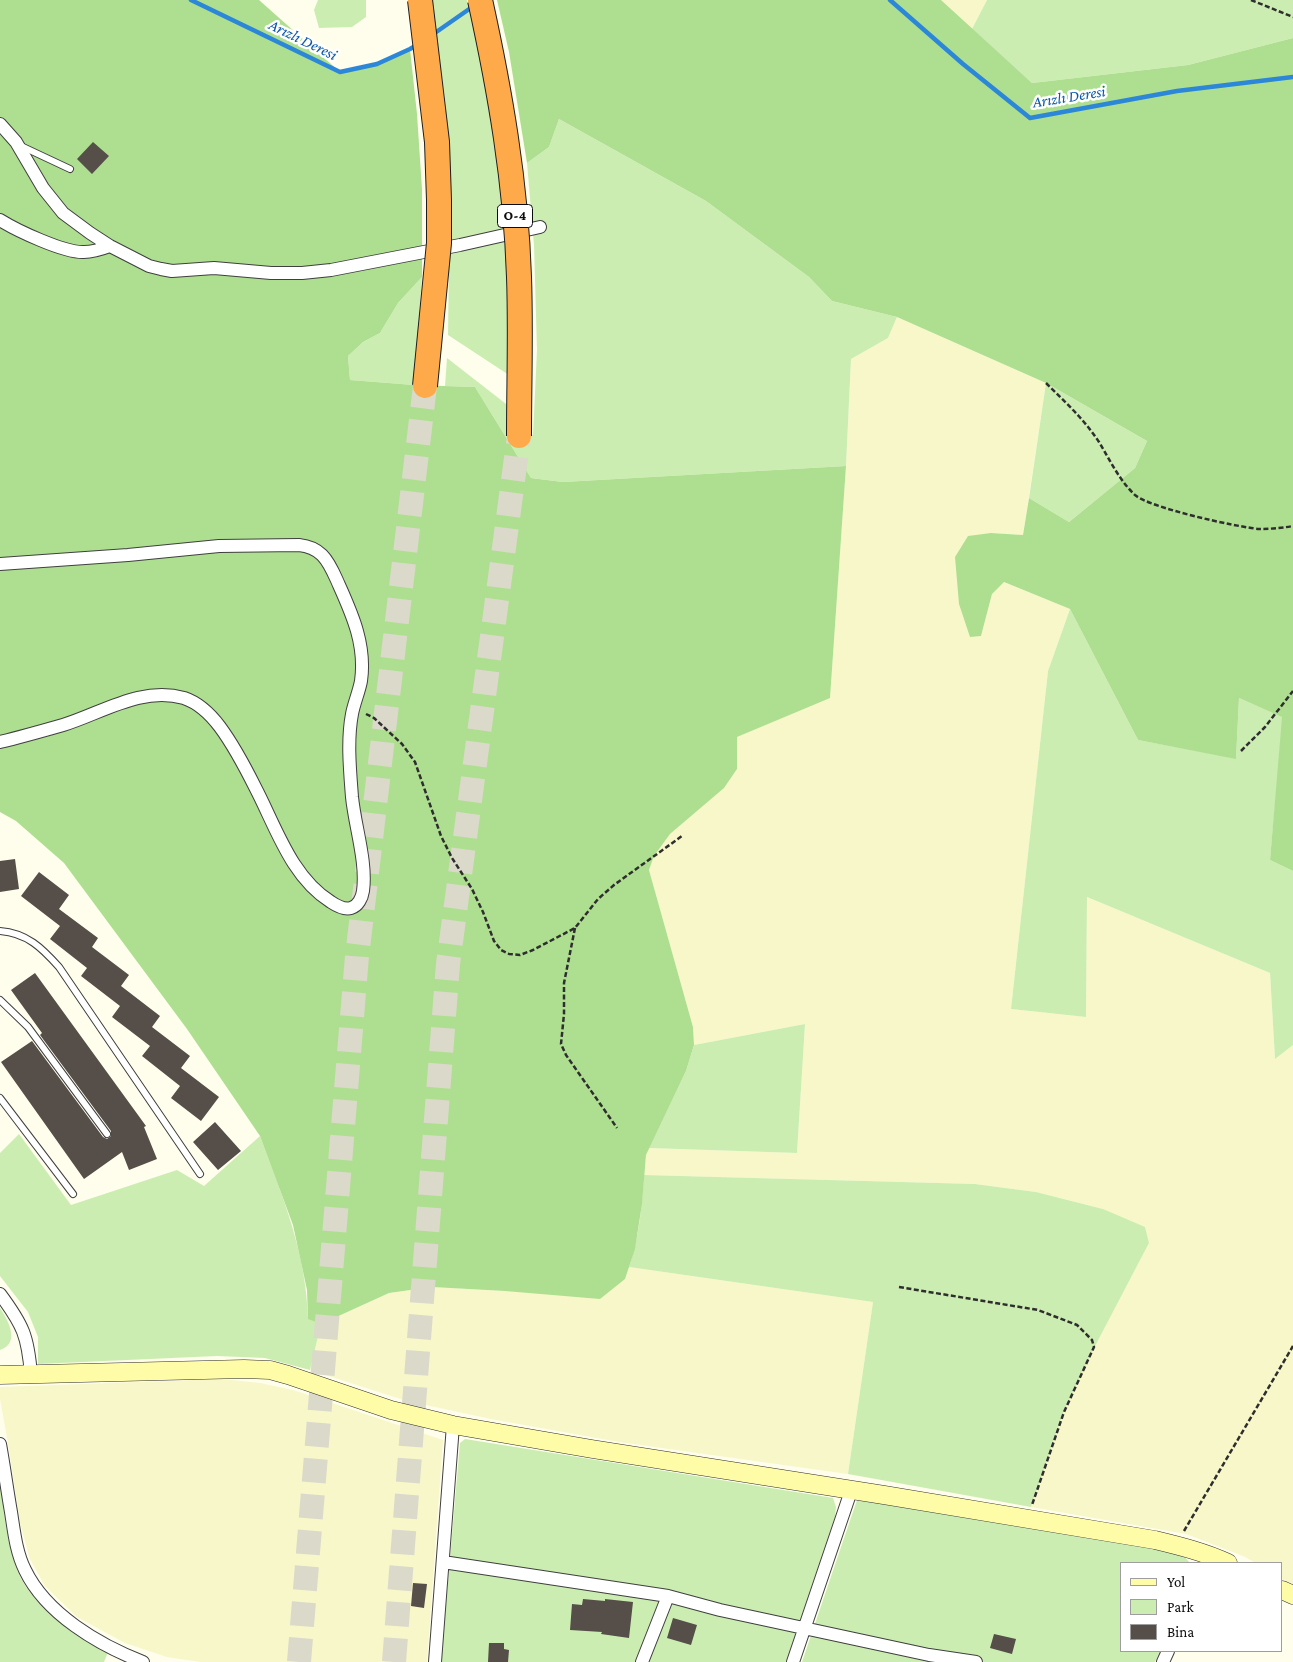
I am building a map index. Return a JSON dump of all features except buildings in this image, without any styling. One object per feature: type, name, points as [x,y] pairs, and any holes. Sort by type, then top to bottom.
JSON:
[{"type":"highway","points":[[420,0],[437,142],[439,200],[439,243],[425,386]]},
{"type":"highway","name":"O-4","points":[[480,0],[497,77],[514,205],[519,277],[519,436]]},
{"type":"street","points":[[0,124],[18,144],[43,188],[63,214],[110,246],[149,266],[166,270],[214,268],[254,273],[302,273],[331,270],[460,245],[540,227]]},
{"type":"street","points":[[0,220],[26,233],[69,250],[83,252],[110,246]]},
{"type":"street","points":[[0,564],[220,546],[299,545],[311,547],[320,554],[329,563],[358,631],[362,671],[350,734],[352,796],[364,887],[362,897],[356,905],[349,909],[329,901],[306,881],[275,832],[234,748],[219,725],[206,711],[194,702],[165,696],[128,700],[64,725],[0,742]]},
{"type":"street","points":[[0,1294],[17,1317],[24,1332],[29,1350],[31,1375]]},
{"type":"street","points":[[0,1376],[244,1369],[270,1370],[391,1410],[454,1426],[1176,1545],[1210,1559],[1224,1562]]},
{"type":"street","points":[[435,1662],[454,1426]]},
{"type":"street","points":[[0,1444],[16,1546],[24,1569],[35,1589],[54,1608],[80,1629],[111,1648],[143,1662]]},
{"type":"street","points":[[794,1662],[851,1491]]},
{"type":"street","points":[[443,1562],[668,1596],[720,1610],[929,1655],[976,1662]]},
{"type":"street","points":[[642,1662],[668,1596]]},
{"type":"lane","points":[[18,144],[70,168]]},
{"type":"lane","points":[[0,931],[31,940],[59,967],[200,1174]]},
{"type":"lane","points":[[0,1000],[28,1027],[107,1134]]},
{"type":"lane","points":[[0,1098],[73,1194]]},
{"type":"path","points":[[1250,0],[1293,17]]},
{"type":"path","points":[[1046,383],[1077,412],[1099,442],[1124,484],[1137,497],[1150,504],[1232,525],[1260,529],[1293,526]]},
{"type":"path","points":[[1241,751],[1265,727],[1293,691]]},
{"type":"path","points":[[354,708],[374,718],[402,744],[415,762],[441,836],[452,858],[472,889],[494,941],[501,950],[510,954],[520,954],[533,950],[575,928],[598,900],[614,885],[682,836]]},
{"type":"path","points":[[575,928],[564,983],[564,1014],[561,1044],[617,1128]]},
{"type":"path","points":[[899,1287],[1038,1310],[1077,1325],[1092,1340],[1094,1348],[1064,1412],[1027,1519]]},
{"type":"path","points":[[1176,1545],[1293,1346]]},
{"type":"green space","points":[[0,0],[259,0],[340,72],[377,64],[410,49],[422,189],[422,277],[398,303],[380,333],[363,342],[348,356],[350,380],[475,387],[531,478],[563,482],[846,466],[830,698],[737,737],[737,769],[724,788],[670,834],[654,856],[649,870],[693,1027],[694,1045],[686,1071],[646,1155],[642,1204],[635,1249],[625,1279],[600,1299],[432,1287],[389,1293],[321,1324],[308,1319],[307,1290],[293,1225],[260,1136],[187,1029],[64,863],[16,821],[0,812]]},
{"type":"green space","points":[[318,0],[366,0],[366,17],[352,27],[319,28],[314,10]]},
{"type":"green space","points":[[432,0],[467,0],[488,93],[505,234],[512,377],[448,335],[450,188],[445,99]]},
{"type":"green space","points":[[497,0],[941,0],[1032,83],[1188,65],[1293,38],[1293,871],[1270,860],[1282,717],[1239,698],[1236,759],[1138,740],[1070,609],[1004,582],[992,594],[981,636],[970,637],[959,604],[955,557],[968,536],[991,533],[1023,535],[1029,498],[1069,522],[1135,468],[1147,441],[1046,383],[897,317],[832,301],[809,277],[706,201],[559,119],[549,147],[527,163],[509,52]]},
{"type":"green space","points":[[941,0],[987,0],[972,29]]},
{"type":"green space","points":[[987,0],[1293,0],[1293,38],[1188,65],[1032,83],[972,29]]},
{"type":"green space","points":[[559,119],[706,201],[809,277],[832,301],[897,317],[888,338],[851,359],[846,466],[563,482],[531,478],[475,387],[445,386],[447,358],[510,407],[519,436],[533,435],[537,350],[534,245],[527,163],[549,147]]},
{"type":"green space","points":[[422,277],[414,385],[350,380],[348,356],[363,342],[380,333],[398,303]]},
{"type":"green space","points":[[897,317],[1046,383],[1023,535],[991,533],[981,636],[992,594],[1004,582],[1070,609],[1048,671],[1011,1009],[1086,1017],[1087,897],[1270,973],[1275,1059],[1293,1045],[1293,1585],[1283,1580],[1283,1562],[1254,1562],[1186,1534],[1031,1507],[1064,1411],[1094,1347],[1149,1243],[1103,1209],[1036,1192],[975,1184],[644,1175],[646,1155],[649,1148],[797,1153],[805,1024],[694,1045],[693,1027],[649,870],[654,856],[670,834],[723,788],[737,769],[737,737],[830,697],[846,466],[851,359],[888,338]]},
{"type":"green space","points":[[1046,383],[1147,441],[1135,468],[1069,522],[1029,498]]},
{"type":"green space","points":[[1070,609],[1138,740],[1236,758],[1239,698],[1283,717],[1270,860],[1293,871],[1293,1045],[1275,1059],[1270,973],[1087,897],[1086,1017],[1011,1009],[1048,671]]},
{"type":"green space","points":[[805,1024],[797,1153],[649,1148],[686,1071],[694,1045]]},
{"type":"green space","points":[[19,1134],[71,1205],[177,1170],[204,1186],[260,1136],[285,1203],[298,1248],[303,1271],[308,1318],[321,1324],[310,1370],[265,1358],[217,1356],[38,1364],[38,1337],[28,1312],[0,1276],[0,1153]]},
{"type":"green space","points":[[644,1175],[975,1184],[1036,1192],[1103,1209],[1145,1227],[1149,1243],[1094,1348],[1064,1411],[1031,1507],[848,1474],[873,1302],[629,1267],[640,1222]]},
{"type":"green space","points":[[629,1267],[873,1302],[848,1474],[619,1442],[491,1419],[407,1401],[310,1370],[321,1324],[389,1293],[432,1287],[505,1291],[625,1279]]},
{"type":"green space","points":[[0,1308],[9,1325],[11,1337],[6,1347],[0,1350]]},
{"type":"green space","points":[[222,1379],[260,1383],[293,1390],[443,1440],[427,1662],[200,1662],[167,1657],[125,1643],[77,1617],[45,1586],[30,1559],[20,1523],[0,1399],[0,1387]]},
{"type":"green space","points":[[465,1439],[833,1498],[836,1507],[835,1517],[786,1662],[441,1662],[460,1443]]},
{"type":"green space","points":[[0,1484],[10,1544],[21,1578],[40,1604],[53,1616],[80,1636],[108,1652],[104,1662],[0,1662]]},
{"type":"green space","points":[[857,1500],[1177,1553],[1184,1556],[1189,1562],[1120,1562],[1120,1652],[1160,1652],[1155,1662],[802,1662]]},
{"type":"waterway","name":"Arızlı Deresi","points":[[191,0],[340,72],[377,64],[417,45]]},
{"type":"waterway","name":"Arızlı Deresi","points":[[890,0],[963,64],[1030,118],[1177,91],[1293,77]]},
{"type":"waterway","name":"Arızlı Deresi","points":[[432,35],[475,5]]},
{"type":"tunnel","points":[[299,1662],[357,956],[425,386]]},
{"type":"tunnel","points":[[394,1662],[448,964],[519,436]]}]
